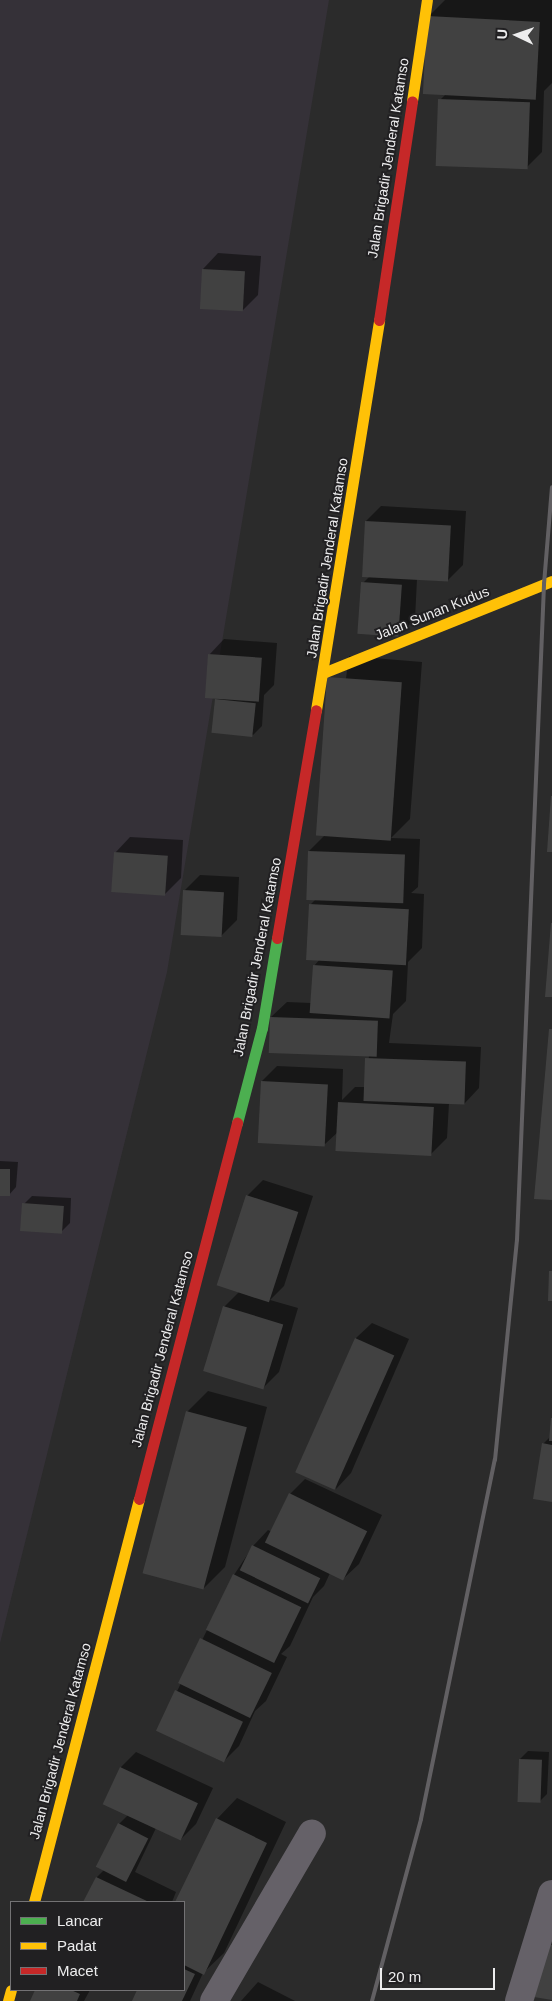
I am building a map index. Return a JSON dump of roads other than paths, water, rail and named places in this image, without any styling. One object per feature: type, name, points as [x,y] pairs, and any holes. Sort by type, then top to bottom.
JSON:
[{"type":"main road","name":"Jalan Brigadir Jenderal Katamso","points":[[34,1901],[262,1028],[323,672],[427,0]]},
{"type":"main road","name":"Jalan Sunan Kudus","points":[[323,672],[552,581]]},
{"type":"street","points":[[214,2001],[312,1833]]},
{"type":"street","points":[[519,2001],[552,1894]]},
{"type":"railway","points":[[372,2001],[421,1819],[495,1460],[517,1240],[544,584],[552,487]]}]
